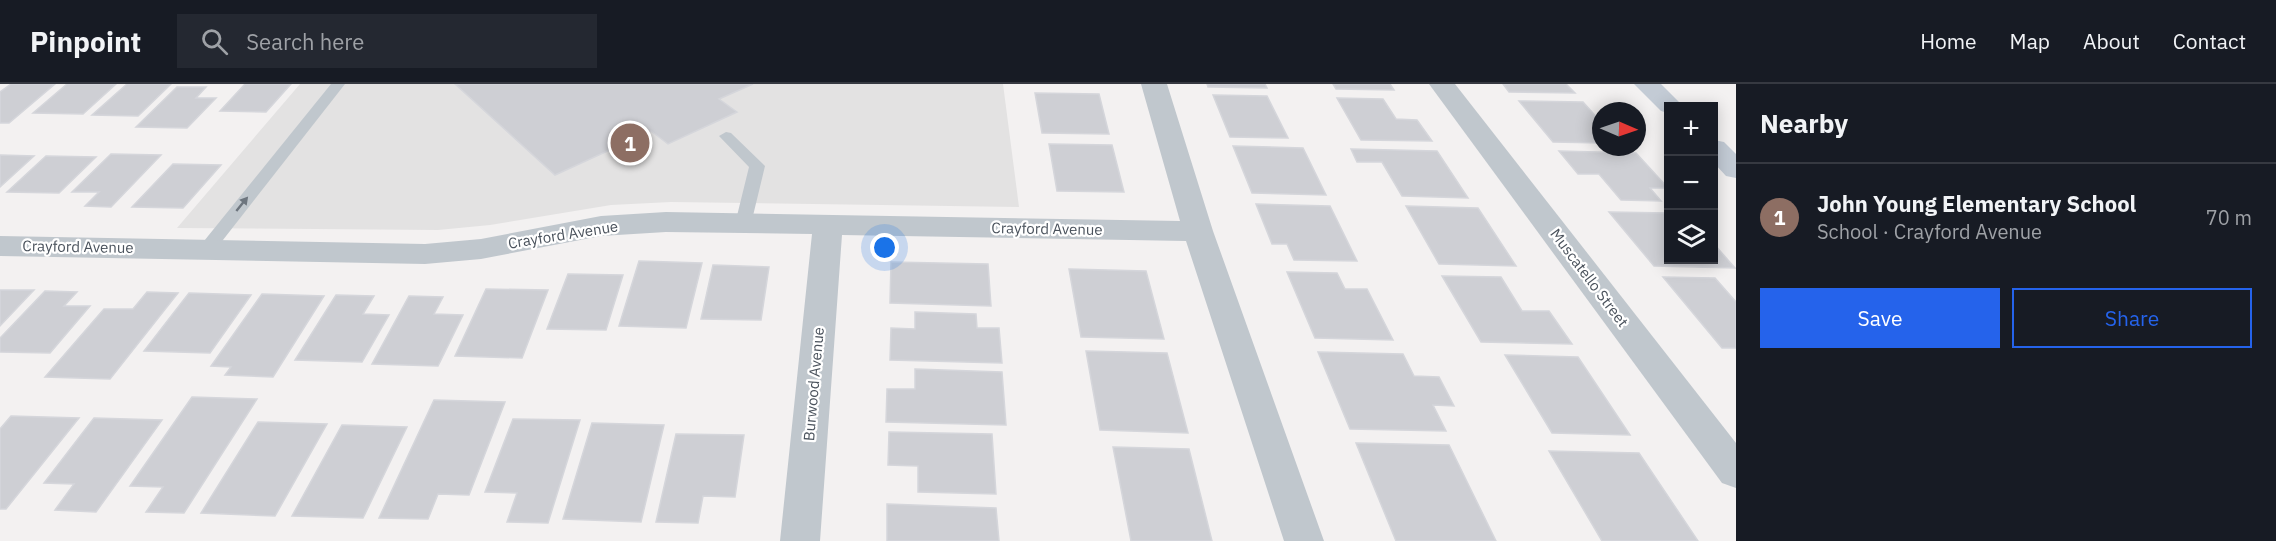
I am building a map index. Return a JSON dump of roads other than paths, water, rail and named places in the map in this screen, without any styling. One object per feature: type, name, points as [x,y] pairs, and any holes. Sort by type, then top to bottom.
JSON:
[{"type":"street","points":[[1154,84],[1197,231],[1304,541]]},
{"type":"street","name":"Muscatello Street","points":[[1442,84],[1736,472]]},
{"type":"street","points":[[1647,84],[1666,102]]},
{"type":"street","points":[[1718,153],[1736,170]]},
{"type":"street","name":"Crayford Avenue","points":[[0,246],[425,254],[481,249],[601,226],[666,222],[1197,231]]},
{"type":"street","name":"Burwood Avenue","points":[[800,541],[828,226]]},
{"type":"lane","points":[[206,250],[338,84]]},
{"type":"lane","points":[[726,136],[757,166],[743,224]]},
{"type":"place","name":"John Young Elementary School","points":[[630,143]]}]
